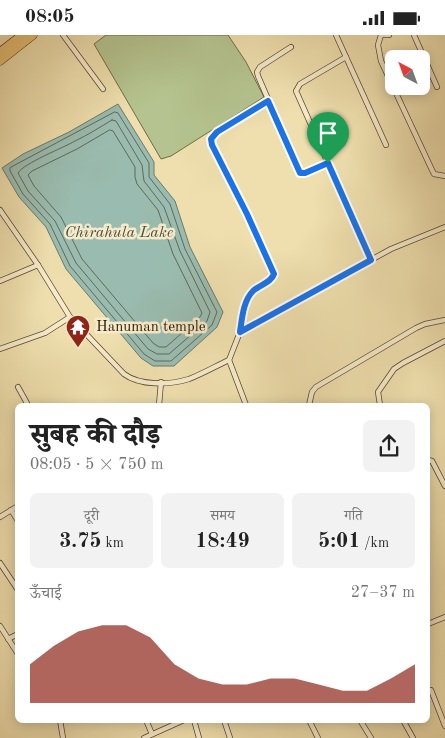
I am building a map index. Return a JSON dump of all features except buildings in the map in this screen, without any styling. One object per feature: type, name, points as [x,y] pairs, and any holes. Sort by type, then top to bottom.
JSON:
[{"type":"main road","points":[[0,53],[22,35]]},
{"type":"main road","points":[[0,61],[33,35]]},
{"type":"street","points":[[64,35],[102,89]]},
{"type":"street","points":[[336,35],[386,145]]},
{"type":"street","points":[[389,35],[383,35],[378,45],[381,61],[434,174],[445,176]]},
{"type":"street","points":[[414,35],[437,87]]},
{"type":"street","points":[[291,47],[258,69],[258,76],[300,173],[305,173],[328,163]]},
{"type":"street","points":[[346,57],[300,84],[296,91],[371,260]]},
{"type":"street","points":[[245,403],[229,361],[240,332],[248,297],[254,290],[271,279],[274,274],[247,214],[212,145],[211,139],[217,132],[268,101]]},
{"type":"street","points":[[0,210],[38,265],[70,317],[131,379],[169,382],[188,379],[229,361]]},
{"type":"street","points":[[240,332],[391,249],[445,227]]},
{"type":"street","points":[[0,281],[38,265]]},
{"type":"street","points":[[0,349],[45,333],[70,317]]},
{"type":"street","points":[[309,403],[312,392],[326,380],[416,328],[445,320]]},
{"type":"street","points":[[380,403],[378,392],[394,369],[445,341]]},
{"type":"street","points":[[159,403],[161,382]]},
{"type":"street","points":[[18,387],[27,403]]},
{"type":"street","points":[[430,460],[445,486]]},
{"type":"street","points":[[0,516],[15,508]]},
{"type":"street","points":[[11,510],[15,516]]},
{"type":"street","points":[[0,563],[15,586]]},
{"type":"street","points":[[430,623],[445,617]]},
{"type":"street","points":[[1,629],[15,650]]},
{"type":"street","points":[[8,639],[15,636]]},
{"type":"street","points":[[431,690],[445,726]]},
{"type":"street","points":[[60,723],[63,738]]},
{"type":"street","points":[[148,723],[157,738]]},
{"type":"street","points":[[144,738],[177,723]]},
{"type":"street","points":[[195,723],[199,738]]},
{"type":"street","points":[[225,723],[230,738]]},
{"type":"street","points":[[310,723],[318,738]]},
{"type":"street","points":[[362,723],[371,738]]},
{"type":"street","points":[[406,723],[414,738]]},
{"type":"green space","points":[[106,35],[228,35],[246,62],[264,97],[171,156],[161,159],[94,44]]},
{"type":"water","name":"Chirahula Lake","points":[[118,104],[154,162],[154,175],[175,201],[190,247],[223,312],[217,327],[174,366],[153,366],[141,358],[66,269],[46,227],[19,197],[2,168],[23,154],[69,132]]},
{"type":"place","name":"Hanuman temple","points":[[78,348]]},
{"type":"route","points":[[268,101],[300,173],[305,173],[328,163],[371,260],[240,332],[248,297],[254,290],[271,279],[274,274],[247,214],[212,145],[211,139],[217,132],[268,101]]}]
